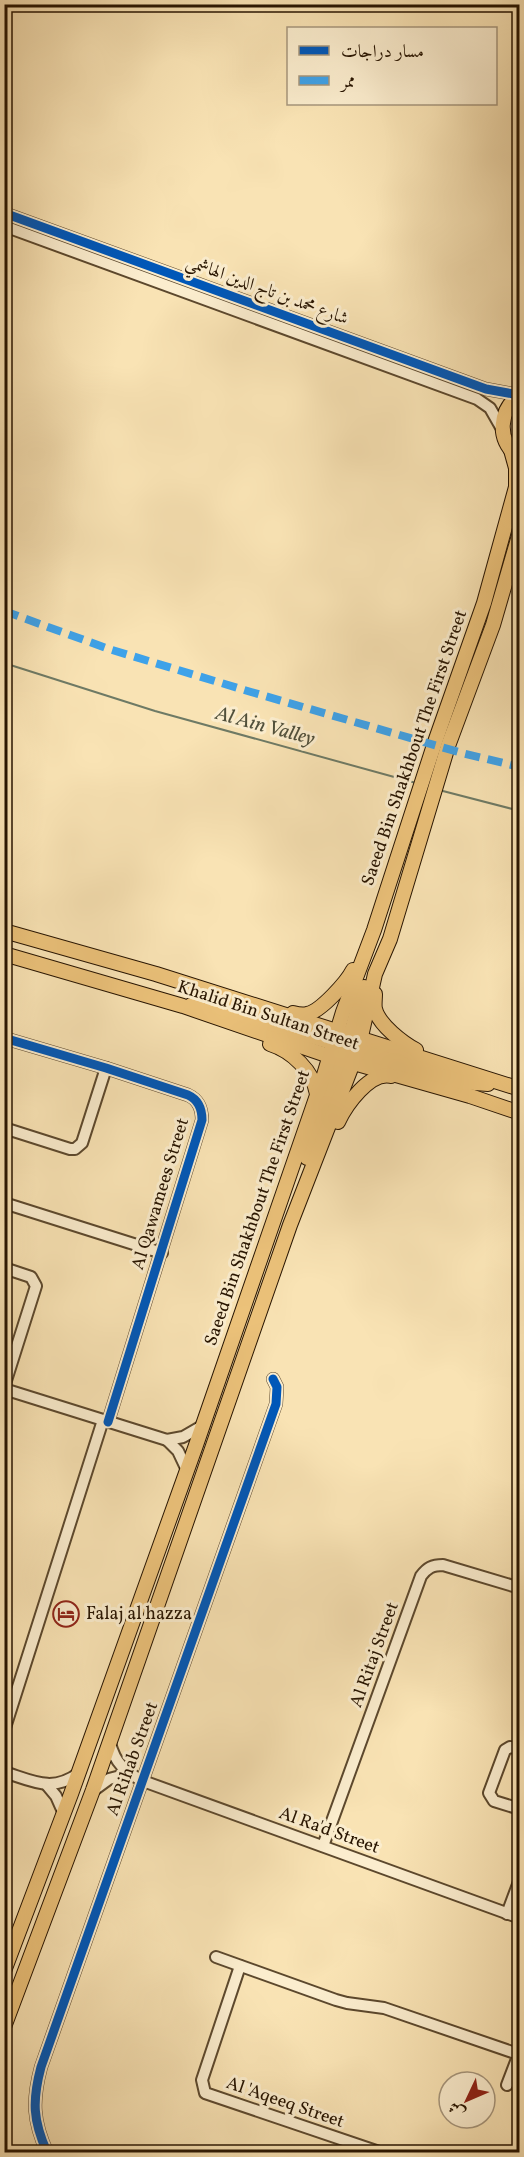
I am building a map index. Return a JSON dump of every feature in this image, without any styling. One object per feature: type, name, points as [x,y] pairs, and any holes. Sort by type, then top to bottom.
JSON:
[{"type":"main road","points":[[502,429],[502,421],[508,406],[519,395]]},
{"type":"main road","name":"Saeed Bin Shakhbout The First Street","points":[[4,1971],[79,1773],[317,1094],[345,1047],[390,939],[414,856],[441,744],[514,496],[515,454],[506,444],[502,429]]},
{"type":"main road","name":"Saeed Bin Shakhbout The First Street","points":[[4,2027],[110,1743],[297,1210],[374,957],[376,939],[374,930],[381,905],[441,744],[493,625],[519,532]]},
{"type":"main road","points":[[266,1009],[304,1015],[316,1010],[349,978],[368,929],[381,905]]},
{"type":"main road","name":"Khalid Bin Sultan Street","points":[[4,931],[156,974],[266,1009],[345,1047],[519,1113]]},
{"type":"main road","name":"Khalid Bin Sultan Street","points":[[4,954],[183,1006],[345,1047],[436,1062],[519,1089]]},
{"type":"main road","points":[[375,974],[375,1009],[381,1020],[399,1039],[436,1062]]},
{"type":"main road","points":[[183,1006],[209,1023],[283,1049],[308,1073],[316,1087],[317,1094]]},
{"type":"main road","points":[[290,1225],[300,1177],[345,1047],[462,1082],[497,1083]]},
{"type":"main road","points":[[297,1210],[318,1175],[343,1111],[354,1096],[377,1077],[387,1075],[444,1092],[470,1096]]},
{"type":"street","name":"شارع محمد بن تاج الدين الهاشمي","points":[[4,213],[486,389],[519,395]]},
{"type":"street","name":"شارع محمد بن تاج الدين الهاشمي","points":[[4,226],[477,399],[490,408],[502,429]]},
{"type":"street","name":"Al Qawamees Street","points":[[4,1038],[106,1068],[194,1098],[202,1112],[202,1120],[162,1253],[4,1731]]},
{"type":"street","points":[[4,1128],[70,1149],[78,1147],[82,1143],[106,1068]]},
{"type":"street","points":[[4,1203],[162,1253]]},
{"type":"street","points":[[4,1268],[31,1277],[36,1286],[10,1353],[4,1388],[167,1440],[178,1451],[187,1470]]},
{"type":"street","name":"Al Rihab Street","points":[[47,2152],[38,2133],[34,2111],[35,2088],[70,1982],[276,1404],[277,1387],[273,1379]]},
{"type":"street","points":[[167,1440],[183,1437],[202,1426]]},
{"type":"street","name":"Al Ritaj Street","points":[[324,1846],[424,1570],[442,1565],[519,1588]]},
{"type":"street","points":[[93,1790],[109,1779],[128,1774],[116,1760],[110,1743]]},
{"type":"street","points":[[519,1749],[510,1747],[503,1752],[489,1793],[494,1801],[519,1809]]},
{"type":"street","points":[[4,1772],[46,1784],[61,1783],[79,1773]]},
{"type":"street","name":"Al Ra'd Street","points":[[128,1774],[519,1918]]},
{"type":"street","points":[[46,1784],[56,1796],[64,1814]]},
{"type":"street","points":[[507,1914],[519,1879]]},
{"type":"street","points":[[216,1957],[347,2003],[384,2008],[519,2053],[507,2085]]},
{"type":"street","name":"Al 'Aqeeq Street","points":[[240,1966],[202,2080],[205,2092],[380,2152]]},
{"type":"waterway","name":"Al Ain Valley","points":[[4,663],[155,711],[416,783]]},
{"type":"waterway","name":"Al Ain Valley","points":[[439,790],[520,811]]},
{"type":"marked path","points":[[4,611],[109,649],[251,692],[462,753],[520,767]]},
{"type":"cycle path","points":[[4,213],[486,389],[519,395]]},
{"type":"cycle path","points":[[4,1038],[188,1095],[195,1099],[200,1109],[202,1120],[108,1422]]},
{"type":"cycle path","points":[[47,2152],[35,2111],[36,2090],[41,2067],[276,1404],[277,1387],[273,1379]]},
{"type":"place","name":"Falaj al hazza","points":[[66,1614]]}]
